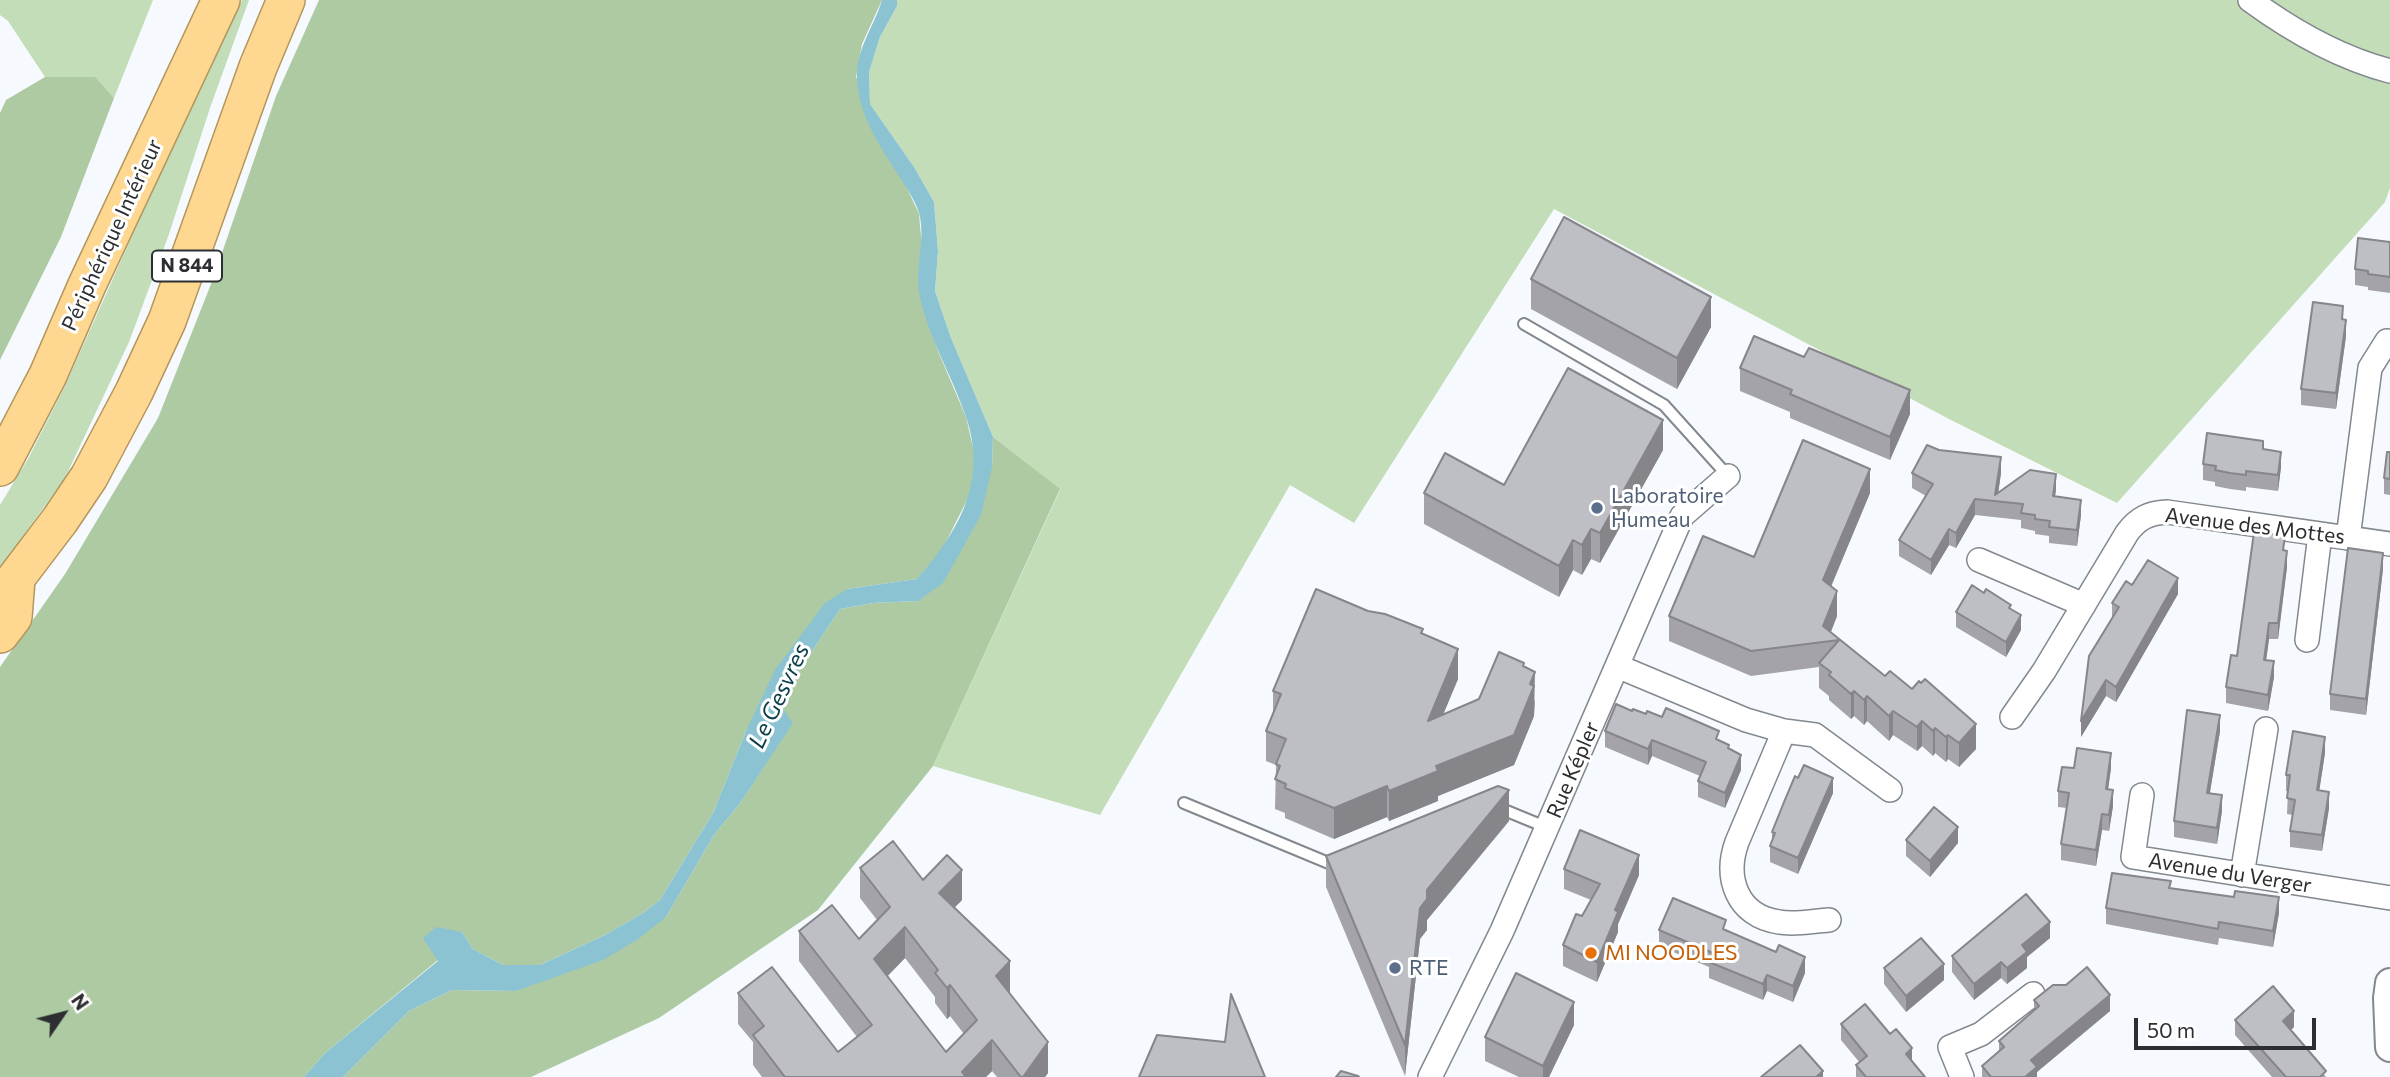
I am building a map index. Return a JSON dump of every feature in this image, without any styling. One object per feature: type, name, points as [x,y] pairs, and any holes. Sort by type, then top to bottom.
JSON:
[{"type":"highway","name":"Périphérique Intérieur","points":[[0,467],[43,387],[87,285],[220,0]]},
{"type":"highway","name":"N 844","points":[[8,589],[89,477],[167,321],[258,67],[286,0]]},
{"type":"highway","points":[[0,422],[52,321],[87,285]]},
{"type":"highway","points":[[0,634],[13,617],[8,589]]},
{"type":"street","points":[[2250,0],[2321,43],[2358,61],[2390,71]]},
{"type":"street","points":[[2348,538],[2370,368],[2387,341]]},
{"type":"street","name":"Rue Képler","points":[[1430,1077],[1502,931],[1682,516],[1728,476]]},
{"type":"street","name":"Avenue des Mottes","points":[[2012,716],[2127,533],[2135,522],[2154,513],[2167,512],[2390,544]]},
{"type":"street","points":[[2307,640],[2320,534]]},
{"type":"street","points":[[1979,560],[2084,605]]},
{"type":"street","points":[[1617,666],[1746,720],[1784,731],[1815,735],[1890,790]]},
{"type":"street","points":[[2242,875],[2266,729]]},
{"type":"street","points":[[1784,731],[1731,856],[1730,872],[1736,892],[1748,908],[1762,918],[1780,923],[1829,920]]},
{"type":"street","name":"Avenue du Verger","points":[[2142,795],[2133,857],[2390,898]]},
{"type":"street","points":[[2390,983],[2390,1047]]},
{"type":"street","points":[[1962,1077],[1950,1047],[1981,1034],[2034,994]]},
{"type":"lane","points":[[1524,324],[1664,405],[1728,476]]},
{"type":"lane","points":[[1184,803],[1331,864],[1353,856]]},
{"type":"lane","points":[[1486,808],[1495,807],[1548,828]]},
{"type":"green space","points":[[0,0],[153,0],[114,98],[94,77],[45,77],[8,21],[0,15]]},
{"type":"green space","points":[[242,0],[249,0],[129,342],[65,478],[0,568],[0,505],[28,459],[65,386],[170,151]]},
{"type":"green space","points":[[319,0],[882,0],[862,44],[856,77],[919,214],[922,247],[919,291],[938,351],[966,417],[975,456],[971,492],[942,550],[917,579],[847,589],[746,731],[713,813],[660,900],[643,913],[605,935],[540,965],[503,965],[473,949],[462,932],[438,960],[325,1053],[304,1077],[0,1077],[0,667],[65,574],[158,418],[213,279],[276,96]]},
{"type":"green space","points":[[897,0],[2390,0],[2390,188],[2385,202],[2117,503],[1949,419],[1554,209],[1354,523],[1290,485],[1100,815],[933,766],[1060,490],[993,437],[951,338],[935,291],[938,251],[934,202],[914,167],[870,104],[869,72],[880,37],[897,6]]},
{"type":"green space","points":[[45,77],[95,77],[114,98],[61,237],[0,360],[0,113],[6,100]]},
{"type":"green space","points":[[993,437],[1060,489],[933,766],[818,910],[659,1018],[531,1077],[343,1077],[409,1011],[452,990],[516,991],[666,917],[714,835],[741,802],[792,723],[778,702],[840,609],[873,603],[918,601],[992,467]]},
{"type":"water","name":"Le Gesvres","points":[[882,0],[897,0],[897,6],[880,37],[869,72],[870,104],[914,167],[934,202],[938,251],[935,291],[951,338],[993,437],[992,467],[981,515],[943,583],[918,601],[873,603],[840,609],[778,702],[793,723],[741,802],[714,835],[666,917],[637,940],[603,960],[516,991],[452,990],[409,1011],[343,1077],[304,1077],[325,1053],[438,961],[423,938],[436,927],[462,932],[473,949],[503,965],[540,965],[605,935],[660,900],[713,813],[746,731],[775,670],[825,603],[847,589],[917,579],[957,524],[971,484],[974,463],[972,440],[966,417],[934,340],[919,292],[919,213],[866,118],[857,80],[859,59]]},
{"type":"building","points":[[1564,217],[1711,297],[1677,358],[1531,279]]},
{"type":"building","points":[[2358,238],[2390,242],[2390,277],[2355,269]]},
{"type":"building","points":[[2313,302],[2343,306],[2342,319],[2346,320],[2336,393],[2301,389]]},
{"type":"building","points":[[1754,336],[1804,357],[1809,348],[1910,390],[1890,437],[1790,394],[1792,390],[1740,368]]},
{"type":"building","points":[[1568,368],[1663,420],[1600,533],[1591,529],[1582,545],[1573,540],[1559,566],[1424,493],[1445,453],[1504,485]]},
{"type":"building","points":[[2207,433],[2263,441],[2263,449],[2281,452],[2278,475],[2246,471],[2246,475],[2230,473],[2215,470],[2216,466],[2203,464]]},
{"type":"building","points":[[1803,440],[1870,469],[1823,580],[1837,591],[1823,626],[1885,676],[1890,671],[1912,689],[1925,679],[1976,724],[1959,743],[1935,728],[1933,731],[1922,721],[1917,727],[1893,711],[1889,716],[1867,696],[1864,700],[1854,691],[1851,694],[1819,663],[1839,640],[1751,651],[1669,616],[1703,536],[1754,557]]},
{"type":"building","points":[[1927,445],[1939,450],[2001,457],[1995,495],[2030,470],[2056,474],[2053,496],[2081,500],[2077,530],[2049,527],[2050,521],[2021,513],[2023,504],[1975,499],[1956,533],[1949,529],[1931,560],[1899,540],[1933,484],[1912,473]]},
{"type":"building","points":[[2387,452],[2390,452],[2390,479],[2384,478]]},
{"type":"building","points":[[2254,532],[2285,536],[2283,550],[2287,551],[2278,623],[2269,623],[2264,660],[2274,661],[2268,695],[2226,687],[2231,655],[2237,656]]},
{"type":"building","points":[[2348,548],[2383,553],[2366,699],[2330,694]]},
{"type":"building","points":[[2148,560],[2178,578],[2116,687],[2106,680],[2081,721],[2089,656],[2119,607],[2112,603],[2126,581],[2132,585]]},
{"type":"building","points":[[1972,585],[1984,593],[1986,589],[2021,615],[2006,642],[1956,612]]},
{"type":"building","points":[[1316,589],[1368,611],[1385,614],[1423,629],[1421,633],[1458,649],[1428,721],[1479,699],[1499,652],[1524,663],[1523,666],[1535,672],[1530,684],[1534,686],[1514,735],[1436,766],[1438,771],[1389,791],[1387,786],[1334,808],[1285,788],[1286,784],[1275,779],[1280,766],[1276,764],[1286,739],[1266,731],[1281,694],[1273,691]]},
{"type":"building","points":[[1616,704],[1632,711],[1633,709],[1646,714],[1647,711],[1662,717],[1666,708],[1719,731],[1716,739],[1741,755],[1725,793],[1698,781],[1706,762],[1652,740],[1648,749],[1605,731]]},
{"type":"building","points":[[2187,710],[2220,715],[2207,793],[2222,795],[2217,828],[2174,821]]},
{"type":"building","points":[[2293,731],[2325,737],[2317,790],[2329,792],[2322,835],[2290,831],[2295,800],[2287,798],[2290,775],[2286,775]]},
{"type":"building","points":[[2077,748],[2111,753],[2106,789],[2113,790],[2109,815],[2102,814],[2096,850],[2061,844],[2069,793],[2058,791],[2062,767],[2074,768]]},
{"type":"building","points":[[1804,765],[1833,778],[1798,858],[1770,846],[1775,833],[1772,832],[1784,802],[1795,776],[1798,778]]},
{"type":"building","points":[[1498,786],[1509,790],[1427,890],[1427,899],[1420,908],[1405,1045],[1326,856]]},
{"type":"building","points":[[1934,807],[1958,827],[1930,861],[1906,840]]},
{"type":"building","points":[[1580,830],[1639,855],[1615,910],[1618,912],[1597,962],[1563,945],[1576,914],[1582,916],[1600,884],[1564,869]]},
{"type":"building","points":[[893,841],[923,880],[947,855],[962,870],[939,893],[1010,961],[996,976],[1048,1042],[1023,1077],[992,1040],[962,1072],[966,1077],[785,1077],[753,1035],[764,1026],[738,993],[772,967],[838,1052],[872,1025],[799,931],[832,905],[859,939],[890,907],[860,868]],"holes":[[[905,927],[938,970],[935,973],[947,988],[950,985],[977,1020],[946,1052],[874,959]]]},
{"type":"building","points":[[2112,873],[2171,881],[2169,888],[2234,897],[2235,891],[2279,897],[2273,931],[2219,922],[2218,929],[2106,908]]},
{"type":"building","points":[[2026,894],[2050,922],[2022,945],[2027,952],[2007,968],[2001,962],[1974,984],[1952,956]]},
{"type":"building","points":[[1673,898],[1726,920],[1723,929],[1776,952],[1779,945],[1805,957],[1793,986],[1767,975],[1763,984],[1709,962],[1713,953],[1659,930]]},
{"type":"building","points":[[1921,938],[1944,964],[1906,996],[1884,968]]},
{"type":"building","points":[[2087,967],[2110,995],[2031,1060],[2037,1067],[2025,1077],[1991,1077],[1982,1066],[2004,1047],[1999,1041],[2039,1006],[2034,1000],[2053,985],[2066,985]]},
{"type":"building","points":[[1516,973],[1574,1002],[1543,1066],[1485,1037]]},
{"type":"building","points":[[2273,986],[2294,1011],[2283,1021],[2326,1071],[2320,1077],[2286,1077],[2235,1020]]},
{"type":"building","points":[[1231,994],[1265,1077],[1139,1077],[1157,1035],[1225,1042]]},
{"type":"building","points":[[1865,1004],[1890,1034],[1896,1029],[1912,1048],[1906,1054],[1925,1077],[1866,1077],[1856,1065],[1867,1056],[1841,1024]]},
{"type":"building","points":[[1800,1045],[1823,1071],[1816,1077],[1761,1077]]},
{"type":"building","points":[[1341,1071],[1358,1076],[1359,1077],[1336,1077]]},
{"type":"place","name":"Laboratoire Humeau","points":[[1597,508]]},
{"type":"place","name":"MI NOODLES","points":[[1591,953]]},
{"type":"place","name":"RTE","points":[[1395,968]]}]
